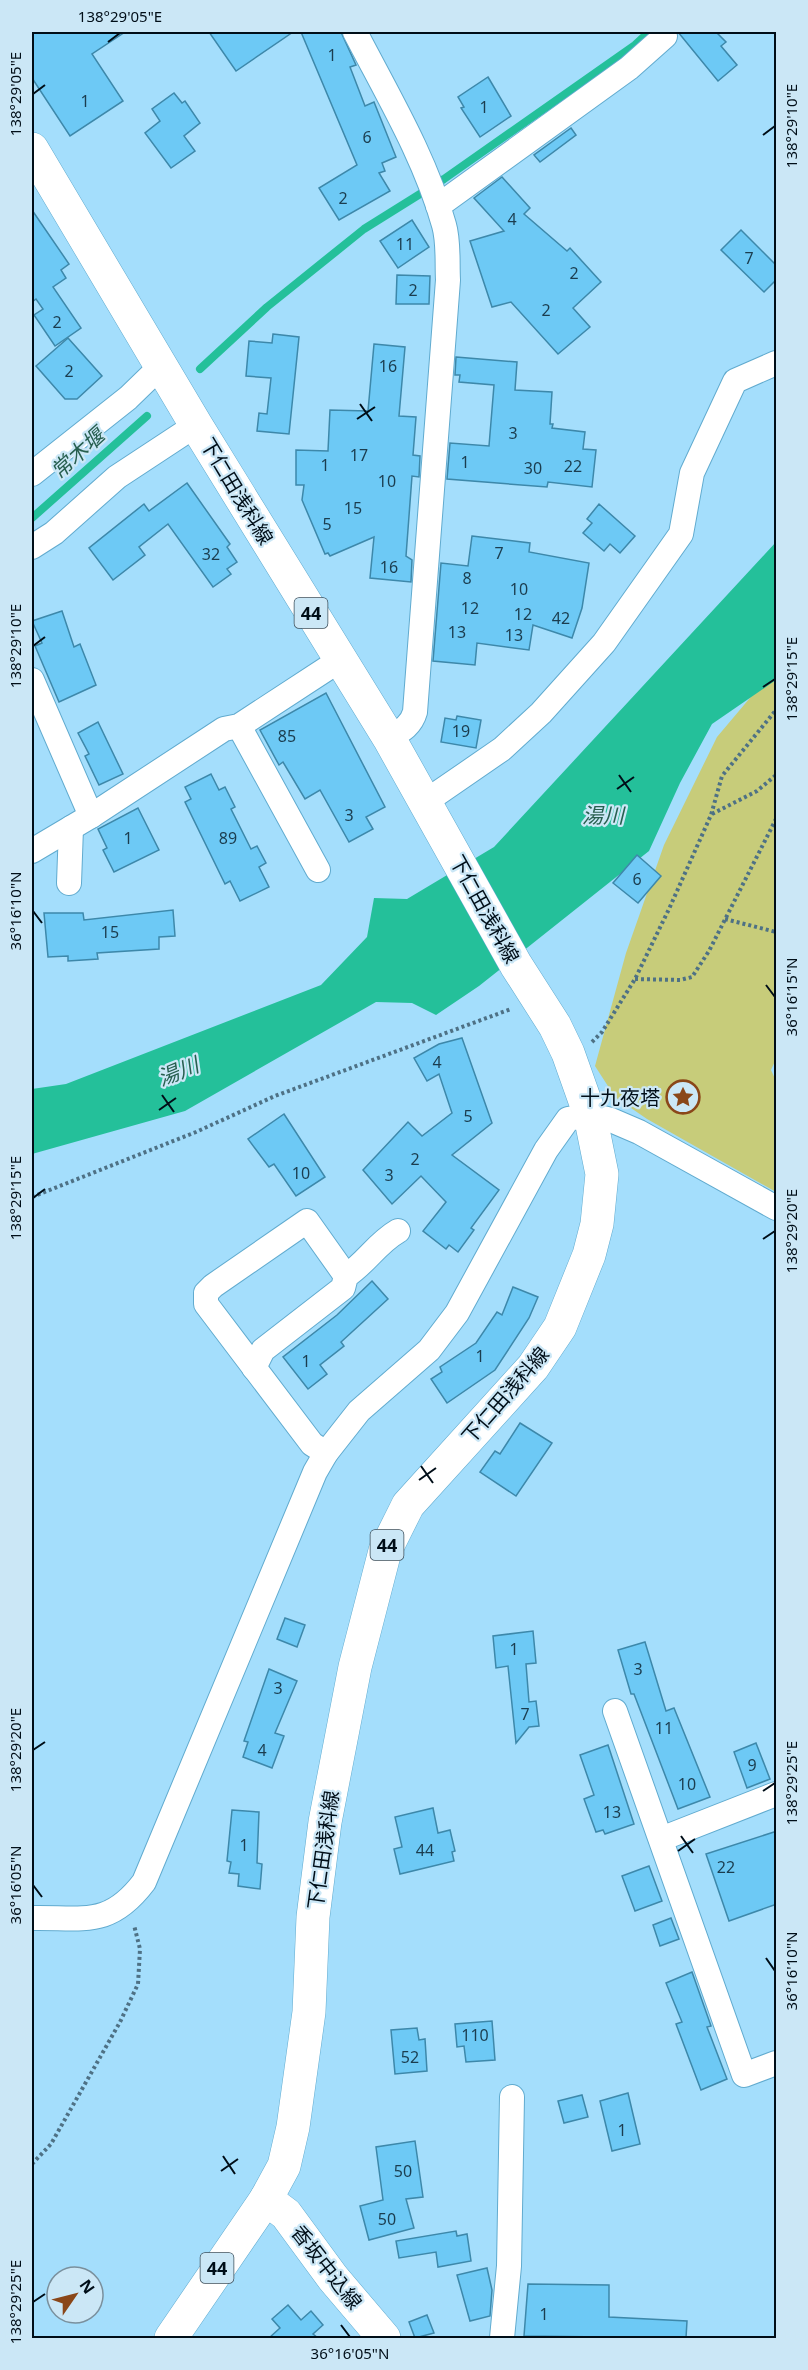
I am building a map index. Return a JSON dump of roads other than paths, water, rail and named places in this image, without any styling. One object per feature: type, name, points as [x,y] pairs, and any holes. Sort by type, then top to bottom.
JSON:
[{"type":"main road","name":"下仁田浅科線","points":[[35,162],[389,738],[429,808],[516,965],[568,1053],[590,1115],[600,1156],[601,1195],[589,1256],[572,1303],[560,1327],[533,1366],[408,1505],[388,1543],[374,1588],[337,1750],[313,1917],[309,2012],[293,2127],[284,2166],[266,2199],[171,2338]]},
{"type":"main road","name":"香坂中込線","points":[[266,2199],[286,2214],[333,2278],[384,2338]]},
{"type":"street","points":[[355,32],[433,195],[445,227],[448,280],[416,712],[412,721],[404,729],[389,738]]},
{"type":"street","points":[[433,195],[628,68],[664,36]]},
{"type":"street","points":[[429,808],[502,749],[541,713],[604,643],[681,534],[692,473],[735,381],[777,363]]},
{"type":"street","points":[[32,474],[163,369]]},
{"type":"street","points":[[32,547],[54,533],[117,477],[192,419]]},
{"type":"street","points":[[32,851],[81,822],[224,729],[239,726],[340,660]]},
{"type":"street","points":[[32,680],[81,822],[69,883]]},
{"type":"street","points":[[239,726],[318,870]]},
{"type":"street","points":[[32,1918],[102,1915],[122,1907],[144,1882],[315,1472],[326,1453],[359,1411],[411,1366],[442,1335],[470,1294],[558,1129],[568,1119],[590,1115],[611,1120],[639,1132],[777,1208]]},
{"type":"street","points":[[326,1453],[312,1444],[264,1378],[254,1368],[206,1304],[206,1293],[307,1221],[346,1276]]},
{"type":"street","points":[[254,1368],[263,1350],[343,1288],[346,1276],[361,1266],[384,1239],[398,1231]]},
{"type":"street","points":[[615,1711],[744,2075],[777,2063]]},
{"type":"street","points":[[661,1839],[777,1794]]},
{"type":"street","points":[[502,2338],[509,2266],[512,2097]]},
{"type":"water","name":"湯川","points":[[776,542],[776,680],[712,724],[680,783],[649,851],[479,986],[436,1015],[412,1003],[376,1002],[185,1111],[32,1154],[32,1089],[66,1084],[321,985],[367,937],[374,898],[407,899],[494,847]]},
{"type":"waterway","points":[[200,369],[267,307],[364,229],[444,179],[635,45],[649,32]]},
{"type":"waterway","name":"常木堰","points":[[32,518],[147,416]]},
{"type":"place","name":"十九夜塔","points":[[683,1097]]}]
